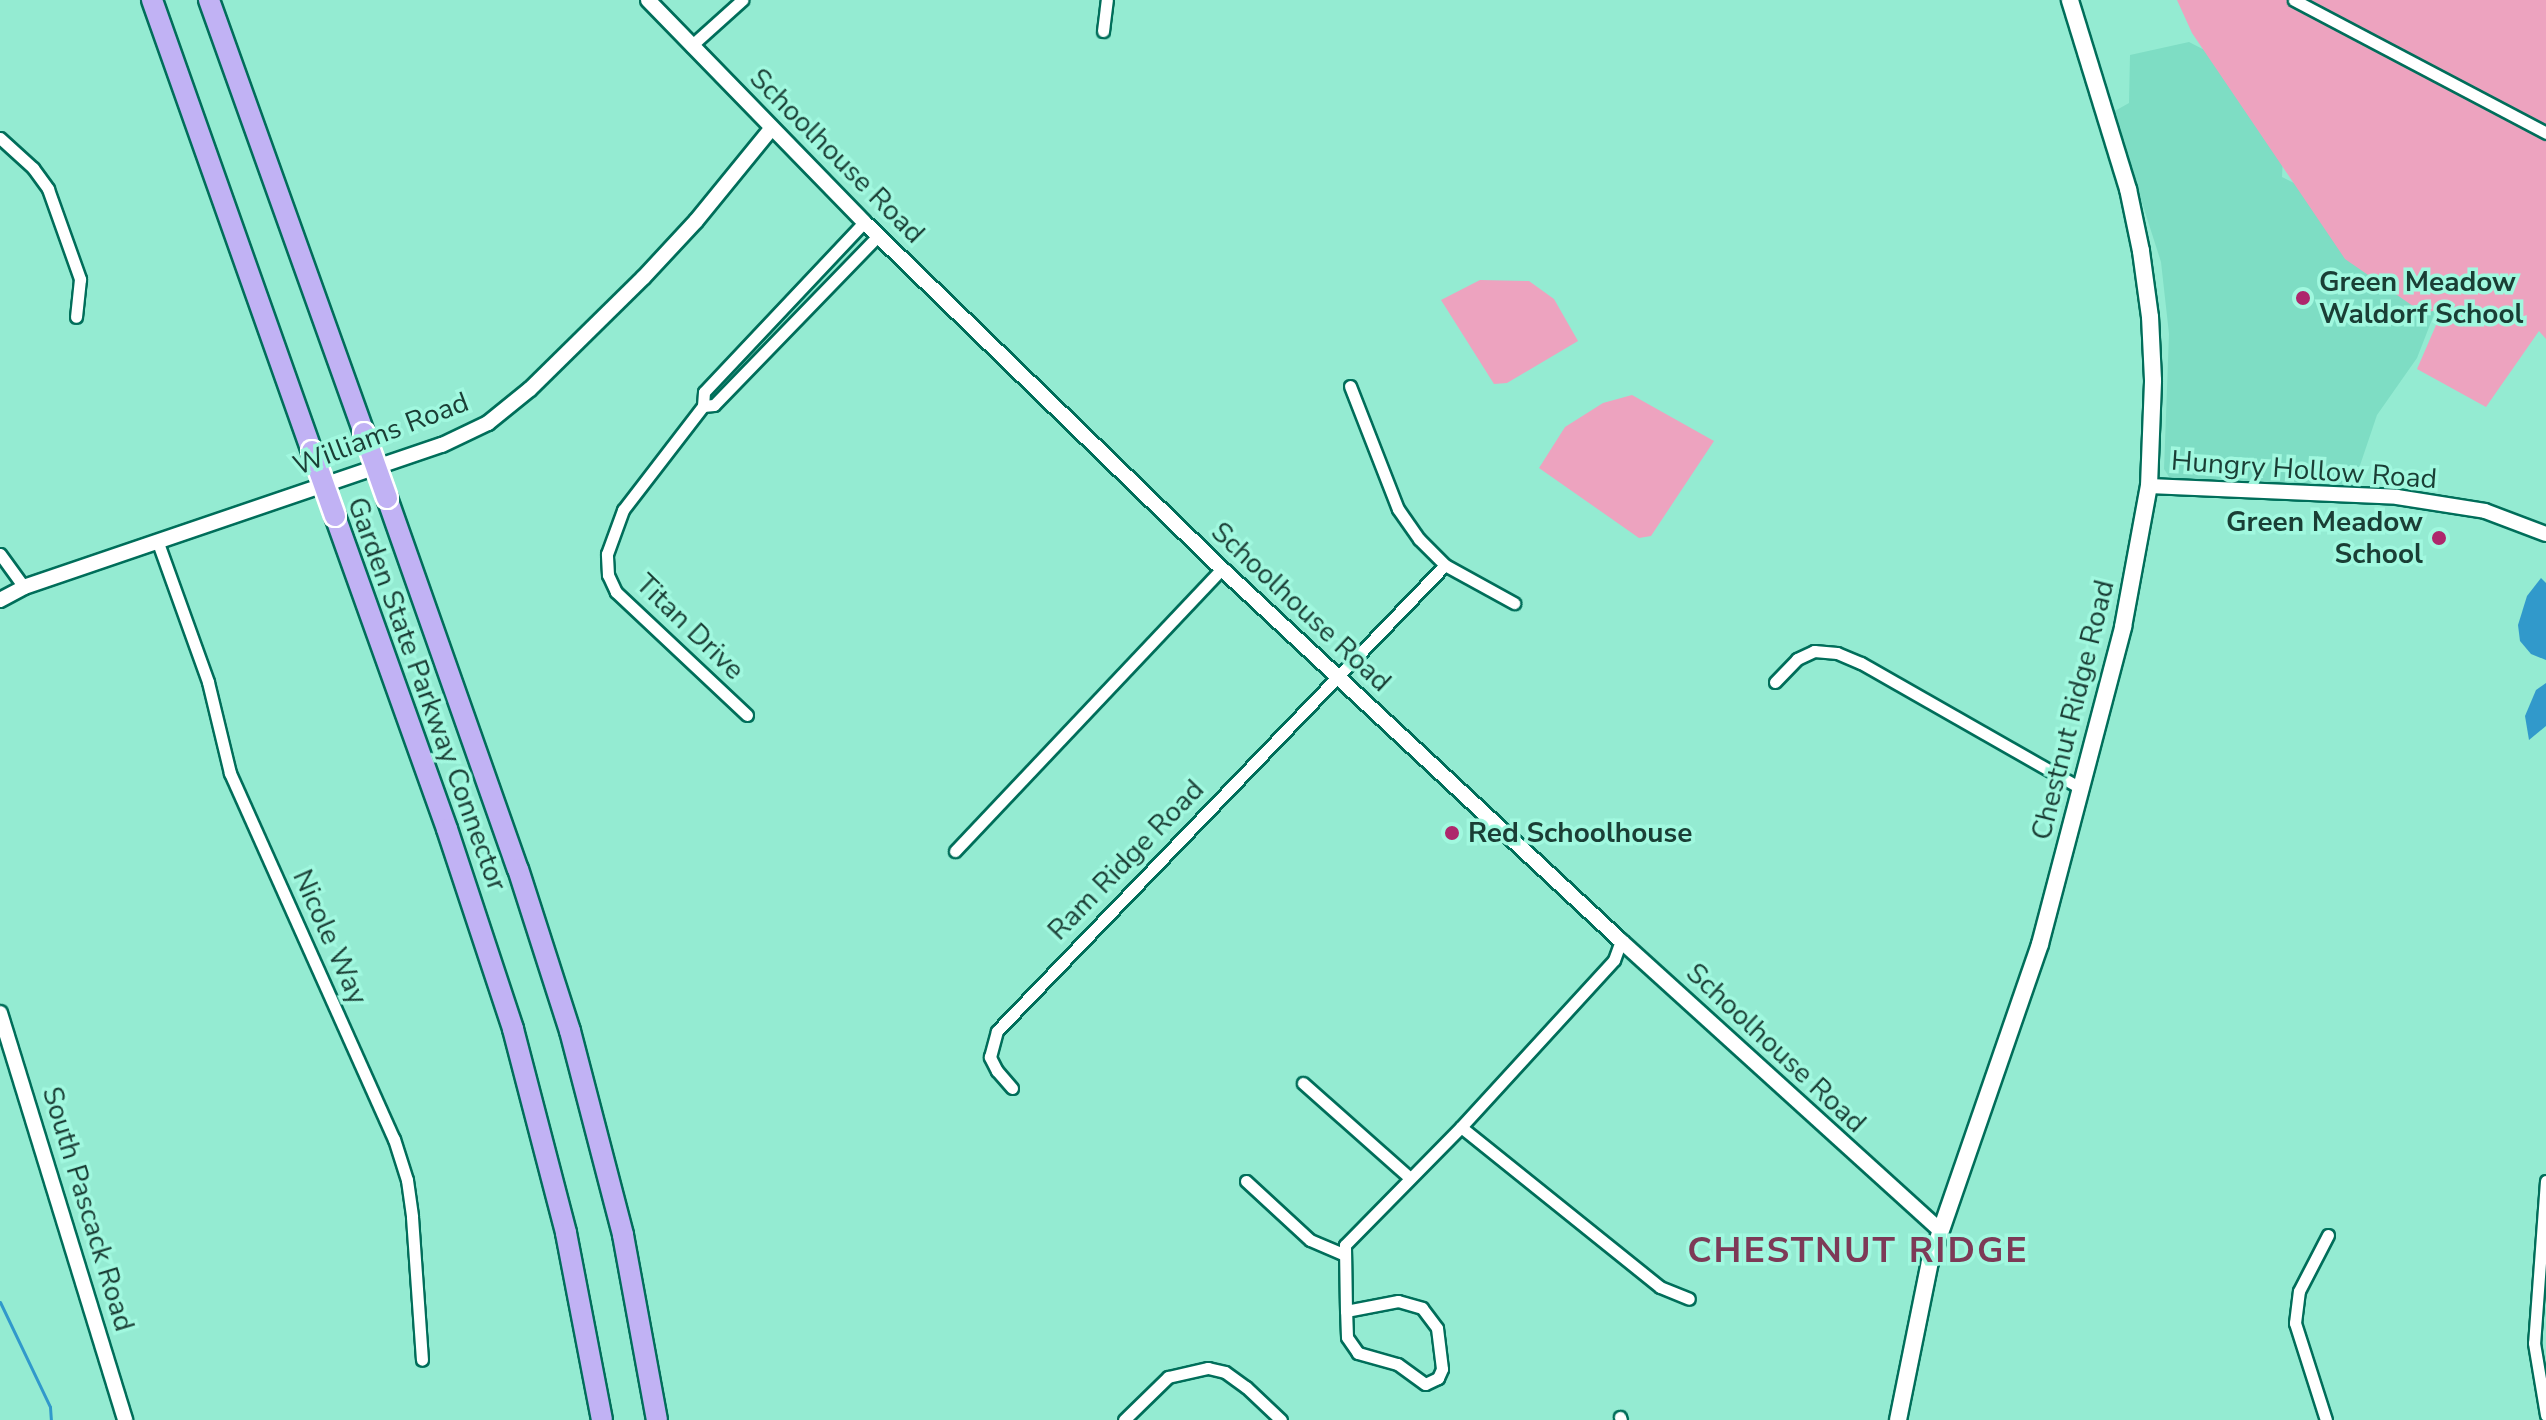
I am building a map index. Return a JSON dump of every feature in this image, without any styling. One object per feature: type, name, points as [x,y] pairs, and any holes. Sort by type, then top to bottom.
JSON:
[{"type":"highway","name":"Garden State Parkway Connector","points":[[152,0],[456,855],[513,1029],[566,1233],[602,1420]]},
{"type":"highway","name":"Garden State Parkway Connector","points":[[209,0],[558,990],[616,1208],[657,1420]]},
{"type":"main road","name":"Chestnut Ridge Road","points":[[1898,1420],[1920,1301],[1940,1230],[2034,963],[2123,627],[2149,486],[2153,380],[2150,317],[2141,251],[2128,189],[2070,0]]},
{"type":"street","name":"Schoolhouse Road","points":[[648,0],[878,236],[1222,569],[1621,941],[1940,1230]]},
{"type":"street","points":[[691,46],[742,0]]},
{"type":"street","points":[[1103,31],[1107,0]]},
{"type":"street","points":[[2294,0],[2546,133]]},
{"type":"street","name":"Williams Road","points":[[0,600],[24,587],[157,540],[442,445],[488,423],[530,389],[643,278],[696,221],[771,129]]},
{"type":"street","points":[[0,138],[33,168],[57,211],[80,279],[76,317]]},
{"type":"street","name":"Titan Drive","points":[[747,715],[616,592],[608,575],[607,554],[623,510],[703,406],[704,392],[864,222]]},
{"type":"street","name":"Titan Drive","points":[[703,406],[714,405],[878,236]]},
{"type":"street","points":[[1350,386],[1398,509],[1419,539],[1445,565],[1514,603]]},
{"type":"street","name":"Hungry Hollow Road","points":[[2149,486],[2397,497],[2485,511],[2546,534]]},
{"type":"street","name":"Nicole Way","points":[[157,540],[208,682],[230,773],[394,1139],[407,1180],[412,1217],[422,1360]]},
{"type":"street","points":[[0,554],[24,587]]},
{"type":"street","points":[[1337,678],[1445,565]]},
{"type":"street","points":[[955,851],[1222,569]]},
{"type":"street","points":[[1775,682],[1797,659],[1814,651],[1837,653],[1861,663],[2080,788]]},
{"type":"street","name":"Ram Ridge Road","points":[[1012,1088],[990,1057],[997,1031],[1258,756],[1337,678]]},
{"type":"street","points":[[1346,1311],[1398,1301],[1422,1308],[1437,1328],[1442,1369],[1438,1378],[1421,1384],[1397,1364],[1354,1350],[1347,1337],[1343,1254],[1345,1245],[1461,1127],[1614,960],[1621,941]]},
{"type":"street","name":"South Pascack Road","points":[[0,1013],[125,1420]]},
{"type":"street","points":[[1303,1083],[1410,1178]]},
{"type":"street","points":[[1461,1127],[1660,1287],[1689,1299]]},
{"type":"street","points":[[1246,1181],[1310,1240],[1343,1254]]},
{"type":"street","points":[[2546,1181],[2543,1254],[2534,1343],[2546,1415]]},
{"type":"street","points":[[2326,1420],[2295,1323],[2299,1291],[2328,1235]]},
{"type":"street","points":[[1124,1420],[1168,1377],[1208,1368],[1225,1372],[1281,1420]]},
{"type":"shaded area","points":[[2177,0],[2546,0],[2546,339],[2539,331],[2486,407],[2417,369],[2443,309],[2423,313],[2345,259],[2192,33]]},
{"type":"shaded area","name":"Green Meadow Waldorf School","points":[[2189,42],[2286,92],[2282,177],[2359,216],[2458,253],[2417,358],[2377,415],[2352,489],[2171,480],[2164,469],[2169,334],[2161,262],[2113,112],[2129,103],[2130,55]]},
{"type":"shaded area","points":[[1480,280],[1529,281],[1554,299],[1578,341],[1507,383],[1494,384],[1441,300]]},
{"type":"shaded area","points":[[1632,395],[1714,441],[1651,536],[1639,538],[1539,468],[1565,427],[1603,403]]},
{"type":"shaded area","points":[[2541,578],[2546,583],[2546,660],[2531,654],[2520,641],[2518,625],[2527,596]]},
{"type":"shaded area","points":[[2546,683],[2546,726],[2529,740],[2525,716],[2536,690]]},
{"type":"waterway","points":[[0,1302],[50,1407],[51,1420]]},
{"type":"place","name":"Green Meadow Waldorf School","points":[[2303,298]]},
{"type":"place","name":"Green Meadow School","points":[[2439,538]]},
{"type":"place","name":"Red Schoolhouse","points":[[1452,833]]},
{"type":"district","name":"CHESTNUT RIDGE","points":[[1858,1251]]}]
